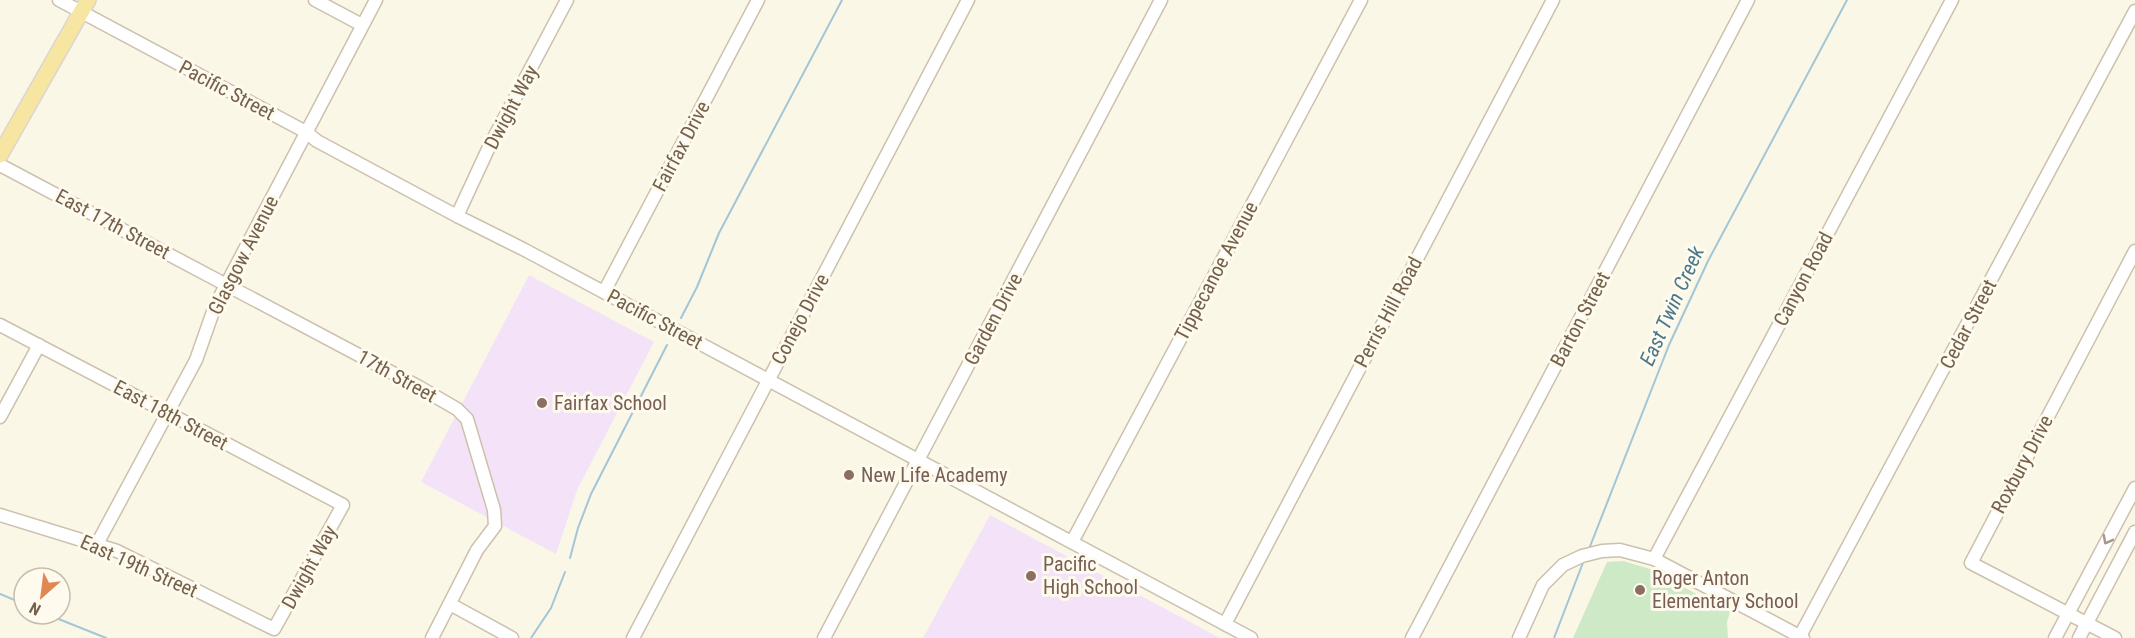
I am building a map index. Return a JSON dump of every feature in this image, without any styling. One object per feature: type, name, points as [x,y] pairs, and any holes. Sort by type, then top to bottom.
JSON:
[{"type":"main road","points":[[0,155],[85,6]]},
{"type":"street","name":"Pacific Street","points":[[58,0],[85,6],[306,132],[317,141],[1251,638]]},
{"type":"street","points":[[315,0],[362,25]]},
{"type":"street","name":"Glasgow Avenue","points":[[97,544],[196,360],[215,306],[226,284],[376,0]]},
{"type":"street","name":"Dwight Way","points":[[457,216],[489,147],[567,0]]},
{"type":"street","name":"Fairfax Drive","points":[[604,292],[758,0]]},
{"type":"street","name":"Conejo Drive","points":[[633,638],[968,0]]},
{"type":"street","name":"Garden Drive","points":[[824,638],[1161,0]]},
{"type":"street","name":"Tippecanoe Avenue","points":[[1072,542],[1361,0]]},
{"type":"street","name":"Perris Hill Road","points":[[1225,624],[1552,0]]},
{"type":"street","name":"Barton Street","points":[[1412,638],[1748,0]]},
{"type":"street","name":"Canyon Road","points":[[1654,559],[1952,0]]},
{"type":"street","name":"Cedar Street","points":[[1802,637],[2135,11]]},
{"type":"street","name":"East 17th Street","points":[[0,165],[226,284]]},
{"type":"street","name":"Roxbury Drive","points":[[2115,638],[1971,563],[2135,250]]},
{"type":"street","name":"17th Street","points":[[226,284],[457,409],[467,418],[494,510],[495,526],[477,550],[450,604]]},
{"type":"street","name":"East 18th Street","points":[[0,325],[343,505]]},
{"type":"street","points":[[0,417],[39,345]]},
{"type":"street","points":[[2055,638],[2135,488]]},
{"type":"street","name":"Dwight Way","points":[[274,629],[343,505]]},
{"type":"street","name":"East 19th Street","points":[[0,515],[117,551],[274,629]]},
{"type":"street","points":[[2079,638],[2135,532]]},
{"type":"street","points":[[1519,638],[1543,585],[1563,565],[1582,556],[1606,550],[1632,551],[1654,559],[1802,637]]},
{"type":"street","points":[[432,638],[450,604],[513,638]]},
{"type":"shaded area","name":"Fairfax School","points":[[529,275],[654,342],[577,490],[556,554],[421,482]]},
{"type":"shaded area","name":"Pacific High School","points":[[990,515],[1220,638],[923,638]]},
{"type":"green space","name":"Roger Anton Elementary School","points":[[1623,561],[1650,569],[1730,612],[1727,622],[1728,638],[1573,638],[1607,562]]},
{"type":"waterway","points":[[681,318],[697,287],[719,233],[842,0]]},
{"type":"waterway","name":"East Twin Creek","points":[[1589,549],[1669,345],[1708,261],[1847,0]]},
{"type":"waterway","points":[[570,558],[591,494],[667,345]]},
{"type":"waterway","name":"East Twin Creek","points":[[1554,638],[1584,560]]},
{"type":"waterway","points":[[531,638],[551,608],[565,572]]},
{"type":"waterway","points":[[0,594],[12,599]]},
{"type":"waterway","points":[[72,624],[106,638]]},
{"type":"place","name":"Fairfax School","points":[[542,403]]},
{"type":"place","name":"New Life Academy","points":[[849,475]]},
{"type":"place","name":"Pacific High School","points":[[1031,576]]},
{"type":"place","name":"Roger Anton Elementary School","points":[[1640,590]]}]
